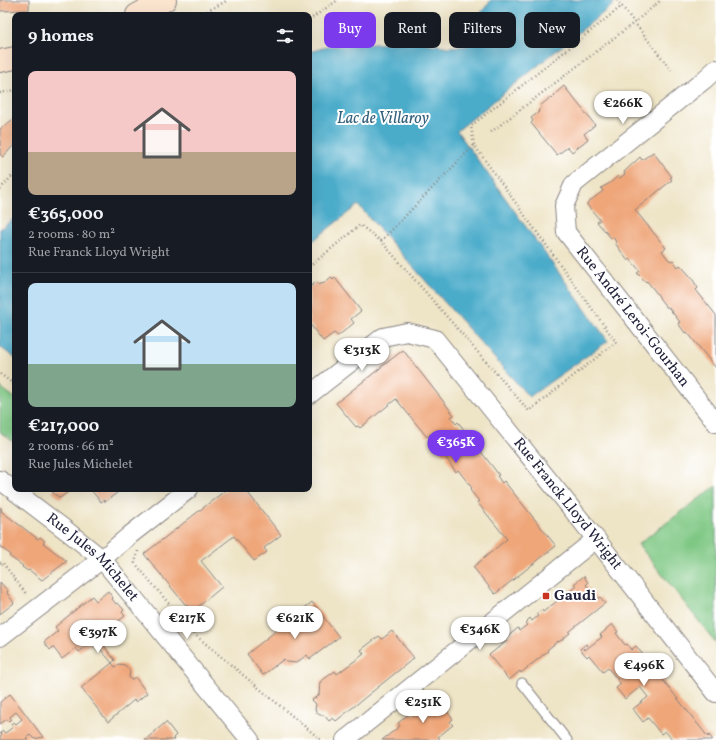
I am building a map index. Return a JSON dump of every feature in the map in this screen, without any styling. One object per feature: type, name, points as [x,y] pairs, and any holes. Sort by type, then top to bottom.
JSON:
[{"type":"street","points":[[143,12],[165,0]]},
{"type":"street","points":[[0,61],[12,59]]},
{"type":"street","name":"Rue André Leroi-Gourhan","points":[[716,69],[574,184],[564,206],[566,232],[716,423]]},
{"type":"street","name":"Rue Franck Lloyd Wright","points":[[312,393],[383,337],[407,332],[435,339],[596,539],[716,693]]},
{"type":"street","name":"Rue Jules Michelet","points":[[0,480],[12,489]]},
{"type":"street","name":"Rue Jules Michelet","points":[[16,492],[102,559],[250,740]]},
{"type":"street","points":[[0,636],[102,559],[185,492]]},
{"type":"street","points":[[345,740],[596,539]]},
{"type":"lane","points":[[522,683],[567,740]]},
{"type":"path","points":[[206,12],[228,0]]},
{"type":"path","points":[[312,18],[338,0]]},
{"type":"path","points":[[617,0],[671,70]]},
{"type":"path","points":[[491,132],[635,22],[661,0]]},
{"type":"path","points":[[312,265],[360,225],[381,241],[529,411],[616,342],[474,145],[471,126],[622,6]]},
{"type":"path","points":[[0,93],[12,91]]},
{"type":"path","points":[[381,241],[474,145]]},
{"type":"path","points":[[0,189],[12,176]]},
{"type":"path","points":[[0,374],[12,383]]},
{"type":"path","points":[[130,535],[140,544],[135,563],[194,634],[321,740]]},
{"type":"path","points":[[0,563],[2,562],[36,609]]},
{"type":"green space","points":[[0,387],[12,396],[12,441],[0,432]]},
{"type":"green space","points":[[716,486],[716,643],[638,544]]},
{"type":"water","name":"Lac de Villaroy","points":[[491,0],[611,0],[614,4],[580,32],[580,12],[524,12],[524,48],[560,48],[457,131],[608,341],[529,397],[358,205],[312,242],[312,51],[324,48],[376,48],[376,44],[384,44],[384,48],[441,48],[441,46],[449,48],[516,48],[516,12],[482,12]]},
{"type":"water","points":[[12,220],[12,356],[0,347],[0,229]]},
{"type":"building","points":[[0,0],[29,0],[29,10],[0,11]]},
{"type":"building","points":[[564,86],[595,125],[584,134],[588,139],[572,152],[568,147],[557,155],[531,123],[533,121],[531,118],[539,112],[538,111],[541,108],[540,106],[551,97],[552,99],[555,96],[554,95]]},
{"type":"building","points":[[12,120],[12,147],[3,157],[0,154],[0,129]]},
{"type":"building","points":[[653,152],[672,177],[670,178],[672,180],[635,210],[666,248],[662,251],[668,259],[671,261],[673,260],[678,267],[680,265],[691,277],[698,288],[696,290],[716,315],[716,368],[687,332],[685,333],[678,323],[680,322],[668,307],[666,307],[647,281],[646,282],[637,273],[640,271],[630,259],[628,261],[615,243],[616,242],[613,237],[611,238],[597,222],[600,220],[587,205],[587,203],[603,191],[601,188],[618,176],[620,178],[625,174],[624,172],[640,157],[642,160]]},
{"type":"building","points":[[331,277],[333,280],[335,278],[361,311],[351,319],[354,323],[338,336],[334,333],[323,341],[312,327],[312,285],[316,282],[319,285],[322,283],[323,284]]},
{"type":"building","points":[[403,350],[454,415],[451,417],[456,424],[458,422],[499,475],[497,476],[502,483],[504,481],[556,546],[495,594],[473,567],[507,539],[477,502],[479,501],[470,490],[472,488],[458,470],[456,472],[446,458],[448,457],[445,453],[443,454],[433,441],[435,440],[430,434],[427,437],[396,399],[360,428],[358,426],[356,427],[336,403]]},
{"type":"building","points":[[52,492],[68,492],[60,498]]},
{"type":"building","points":[[93,492],[118,492],[105,502],[104,500],[101,502]]},
{"type":"building","points":[[223,492],[247,492],[281,535],[264,548],[267,552],[254,561],[234,536],[201,561],[222,587],[193,611],[184,603],[144,554]]},
{"type":"building","points":[[0,507],[2,509],[1,511],[38,539],[40,537],[45,541],[43,543],[67,561],[42,580],[29,570],[28,571],[22,567],[23,566],[9,556],[10,554],[0,547]]},
{"type":"building","points":[[584,576],[588,583],[586,585],[597,599],[600,597],[605,603],[521,673],[520,671],[509,680],[489,655],[508,640],[506,638],[518,628],[519,631],[527,625],[525,623],[530,618],[532,621],[538,616],[536,614],[542,610],[543,612],[576,586],[574,584]]},
{"type":"building","points":[[0,582],[8,591],[7,593],[14,603],[0,614]]},
{"type":"building","points":[[108,591],[116,604],[118,603],[124,610],[122,612],[125,616],[103,633],[103,640],[101,642],[115,660],[112,663],[97,645],[90,644],[79,652],[76,648],[62,659],[53,647],[50,650],[44,642],[58,631],[55,627],[92,596],[96,601]]},
{"type":"building","points":[[312,602],[339,637],[310,659],[307,655],[296,663],[287,662],[284,659],[263,675],[247,654]]},
{"type":"building","points":[[612,624],[618,632],[616,633],[625,645],[627,644],[631,650],[636,646],[708,737],[709,735],[713,740],[673,740],[665,731],[661,734],[648,718],[643,722],[633,709],[648,697],[640,687],[625,699],[616,688],[621,684],[608,668],[603,672],[589,655],[587,657],[580,649],[586,644],[588,645],[584,649],[585,650],[602,637],[600,635]]},
{"type":"building","points":[[392,631],[414,658],[336,721],[333,718],[329,721],[324,715],[317,713],[315,709],[316,704],[312,700],[319,695],[320,682],[335,671],[337,674],[364,654],[361,650],[379,636],[382,639]]},
{"type":"building","points":[[112,663],[115,667],[119,664],[125,665],[130,671],[129,677],[131,680],[135,677],[147,693],[136,702],[134,700],[108,722],[81,688]]},
{"type":"building","points":[[10,694],[43,737],[34,739],[30,735],[26,738],[28,740],[0,740],[2,735],[0,733],[3,731],[5,733],[13,727],[11,724],[14,722],[16,724],[22,719],[16,712],[10,717],[11,719],[9,721],[7,719],[0,724],[0,702]]},
{"type":"building","points":[[435,697],[453,719],[450,722],[453,725],[438,737],[440,739],[439,740],[382,740],[400,726],[398,723],[411,712],[413,715]]},
{"type":"building","points":[[166,722],[176,735],[173,738],[175,740],[145,740]]},
{"type":"place","name":"Gaudi","points":[[546,596]]}]
